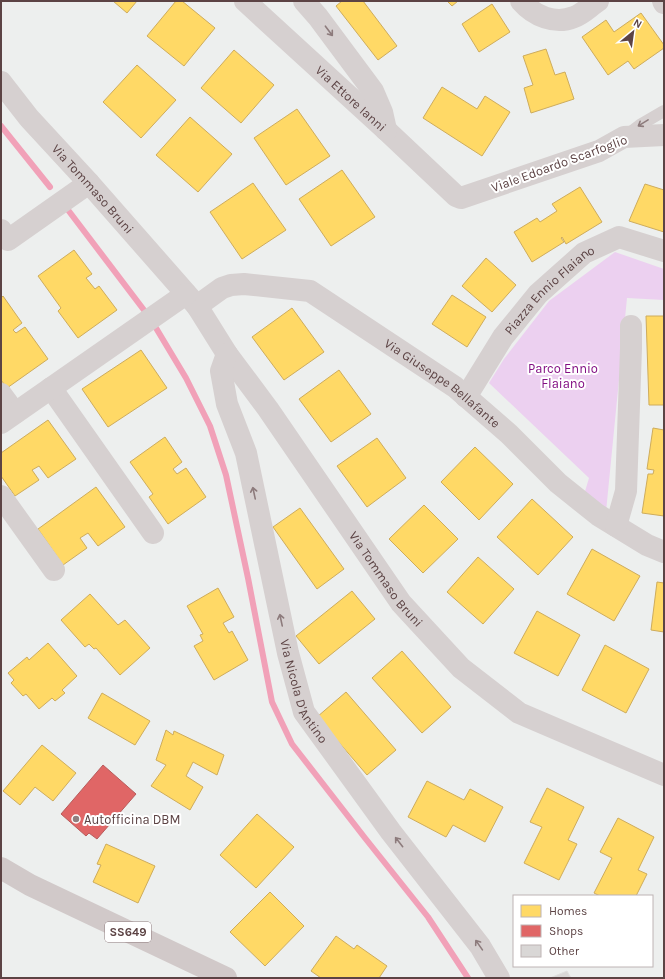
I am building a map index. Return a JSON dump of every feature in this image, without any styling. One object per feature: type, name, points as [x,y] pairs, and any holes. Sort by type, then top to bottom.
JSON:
[{"type":"main road","name":"SS649","points":[[1,868],[30,885],[226,978]]},
{"type":"street","name":"Via Ettore Ianni","points":[[245,1],[456,196]]},
{"type":"street","points":[[304,1],[318,17],[373,91],[382,112],[386,130]]},
{"type":"street","points":[[521,1],[541,17],[556,20],[574,17],[598,1]]},
{"type":"street","name":"Via Tommaso Bruni","points":[[1,82],[29,118],[89,183],[192,300],[227,354],[268,409],[401,603],[461,668],[519,714],[664,775]]},
{"type":"street","name":"Viale Edoardo Scarfoglio","points":[[456,196],[461,198],[599,151],[624,137],[664,135]]},
{"type":"street","points":[[1,230],[8,240],[89,183]]},
{"type":"street","name":"Piazza Ennio Flaiano","points":[[466,397],[504,337],[538,294],[584,253],[620,237],[664,251]]},
{"type":"street","name":"Via Giuseppe Bellafante","points":[[192,300],[231,285],[244,284],[310,291],[455,387],[509,434],[558,483],[598,515],[647,545],[664,552]]},
{"type":"street","points":[[1,394],[8,418],[150,319],[192,300]]},
{"type":"street","points":[[616,526],[626,491],[632,348],[631,326]]},
{"type":"street","name":"Via Nicola D'Antino","points":[[227,354],[221,371],[227,404],[246,453],[288,653],[304,712],[391,832],[480,946],[499,978]]},
{"type":"street","points":[[51,388],[153,533]]},
{"type":"street","points":[[1,496],[54,570]]},
{"type":"lane","points":[[624,137],[664,110]]},
{"type":"green space","name":"Parco Ennio Flaiano","points":[[615,252],[664,269],[664,300],[627,298],[606,512],[583,498],[589,478],[489,383],[504,359],[549,301]]},
{"type":"building: Homes","points":[[113,1],[137,1],[127,13]]},
{"type":"building: Homes","points":[[176,1],[182,1],[215,28],[184,66],[147,36]]},
{"type":"building: Homes","points":[[342,1],[363,1],[397,46],[378,60],[336,6]]},
{"type":"building: Homes","points":[[447,1],[458,1],[452,6]]},
{"type":"building: Homes","points":[[492,4],[510,32],[479,52],[462,24]]},
{"type":"building: Homes","points":[[641,13],[664,45],[664,48],[634,69],[628,61],[608,75],[582,37],[606,20],[614,32]]},
{"type":"building: Homes","points":[[546,49],[555,75],[565,72],[574,99],[531,113],[524,88],[533,85],[523,56]]},
{"type":"building: Homes","points":[[234,50],[274,85],[241,123],[201,88]]},
{"type":"building: Homes","points":[[137,65],[176,100],[141,138],[103,102]]},
{"type":"building: Homes","points":[[442,87],[477,109],[485,96],[510,112],[482,156],[423,118]]},
{"type":"building: Homes","points":[[297,109],[330,156],[286,185],[254,138]]},
{"type":"building: Homes","points":[[190,117],[232,154],[198,192],[156,155]]},
{"type":"building: Homes","points":[[342,170],[375,217],[331,246],[299,199]]},
{"type":"building: Homes","points":[[253,183],[286,230],[242,259],[210,212]]},
{"type":"building: Homes","points":[[645,184],[664,190],[664,232],[629,221]]},
{"type":"building: Homes","points":[[580,187],[602,222],[566,244],[562,237],[561,238],[564,242],[532,262],[514,232],[537,218],[540,222],[557,211],[552,204]]},
{"type":"building: Homes","points":[[74,250],[92,274],[86,278],[95,289],[99,286],[117,310],[78,338],[58,311],[61,308],[38,276]]},
{"type":"building: Homes","points":[[486,258],[516,285],[492,312],[462,286]]},
{"type":"building: Homes","points":[[452,295],[486,317],[467,347],[432,324]]},
{"type":"building: Homes","points":[[3,296],[22,323],[13,330],[16,333],[25,327],[48,359],[7,388],[1,380],[1,298]]},
{"type":"building: Homes","points":[[292,308],[324,352],[284,380],[252,337]]},
{"type":"building: Homes","points":[[646,316],[664,316],[664,405],[649,405]]},
{"type":"building: Homes","points":[[141,350],[167,388],[108,427],[82,389]]},
{"type":"building: Homes","points":[[339,370],[371,414],[331,442],[299,399]]},
{"type":"building: Homes","points":[[48,420],[76,459],[48,478],[39,466],[32,470],[39,480],[15,496],[1,476],[1,453]]},
{"type":"building: Homes","points":[[653,428],[664,430],[664,516],[642,513],[648,474],[653,474],[654,470],[647,469]]},
{"type":"building: Homes","points":[[165,437],[182,462],[173,469],[177,474],[186,468],[206,497],[168,524],[149,497],[153,494],[130,462]]},
{"type":"building: Homes","points":[[377,438],[406,478],[367,507],[337,466]]},
{"type":"building: Homes","points":[[475,447],[513,484],[479,520],[441,482]]},
{"type":"building: Homes","points":[[96,487],[125,527],[98,546],[88,533],[80,538],[87,548],[63,565],[38,529]]},
{"type":"building: Homes","points":[[532,499],[573,537],[538,575],[497,537]]},
{"type":"building: Homes","points":[[424,505],[458,539],[423,573],[389,539]]},
{"type":"building: Homes","points":[[300,508],[344,569],[317,589],[273,527]]},
{"type":"building: Homes","points":[[592,549],[640,576],[614,621],[567,594]]},
{"type":"building: Homes","points":[[478,557],[514,589],[483,624],[447,592]]},
{"type":"building: Homes","points":[[657,582],[664,583],[664,632],[651,630]]},
{"type":"building: Homes","points":[[218,588],[234,617],[223,623],[229,633],[232,631],[248,660],[214,680],[194,646],[203,641],[200,635],[203,634],[187,606]]},
{"type":"building: Homes","points":[[352,591],[375,619],[319,664],[296,636]]},
{"type":"building: Homes","points":[[90,594],[118,625],[125,620],[150,648],[120,675],[96,648],[94,649],[89,644],[85,647],[61,620]]},
{"type":"building: Homes","points":[[537,611],[580,635],[558,676],[514,653]]},
{"type":"building: Homes","points":[[48,643],[77,676],[62,690],[65,693],[55,701],[52,698],[39,709],[26,694],[23,696],[11,683],[14,680],[8,673],[27,657],[29,660]]},
{"type":"building: Homes","points":[[605,645],[649,669],[626,713],[582,690]]},
{"type":"building: Homes","points":[[402,651],[451,707],[422,733],[372,678]]},
{"type":"building: Homes","points":[[346,692],[396,750],[367,775],[317,717]]},
{"type":"building: Homes","points":[[102,693],[150,721],[135,745],[88,718]]},
{"type":"building: Homes","points":[[166,730],[173,735],[174,731],[224,755],[217,775],[193,762],[186,776],[203,787],[190,810],[151,786],[166,765],[156,760]]},
{"type":"building: Homes","points":[[42,745],[76,773],[53,801],[35,787],[20,805],[3,791]]},
{"type":"building: Homes","points":[[427,781],[464,800],[470,789],[503,807],[485,842],[453,825],[446,837],[408,817]]},
{"type":"building: Homes","points":[[547,788],[584,807],[568,840],[577,844],[559,880],[524,863],[542,827],[530,822]]},
{"type":"building: Homes","points":[[257,814],[294,847],[256,888],[220,855]]},
{"type":"building: Homes","points":[[618,818],[654,837],[638,870],[647,874],[636,895],[598,895],[594,893],[612,858],[600,852]]},
{"type":"building: Homes","points":[[106,844],[155,866],[138,903],[93,882],[101,865],[97,864]]},
{"type":"building: Homes","points":[[270,892],[304,926],[265,966],[230,932]]},
{"type":"building: Homes","points":[[336,936],[354,949],[357,945],[387,966],[379,978],[321,978],[311,971]]},
{"type":"building: Shops","points":[[103,765],[136,794],[97,839],[89,833],[86,836],[61,814]]},
{"type":"building: Other","points":[[567,971],[571,978],[550,978]]},
{"type":"waterway","points":[[1,126],[50,187]]},
{"type":"waterway","points":[[65,206],[150,318],[186,378],[210,426],[226,475],[272,702],[292,744],[428,917],[468,978]]},
{"type":"place","name":"Autofficina DBM","points":[[76,819]]}]
